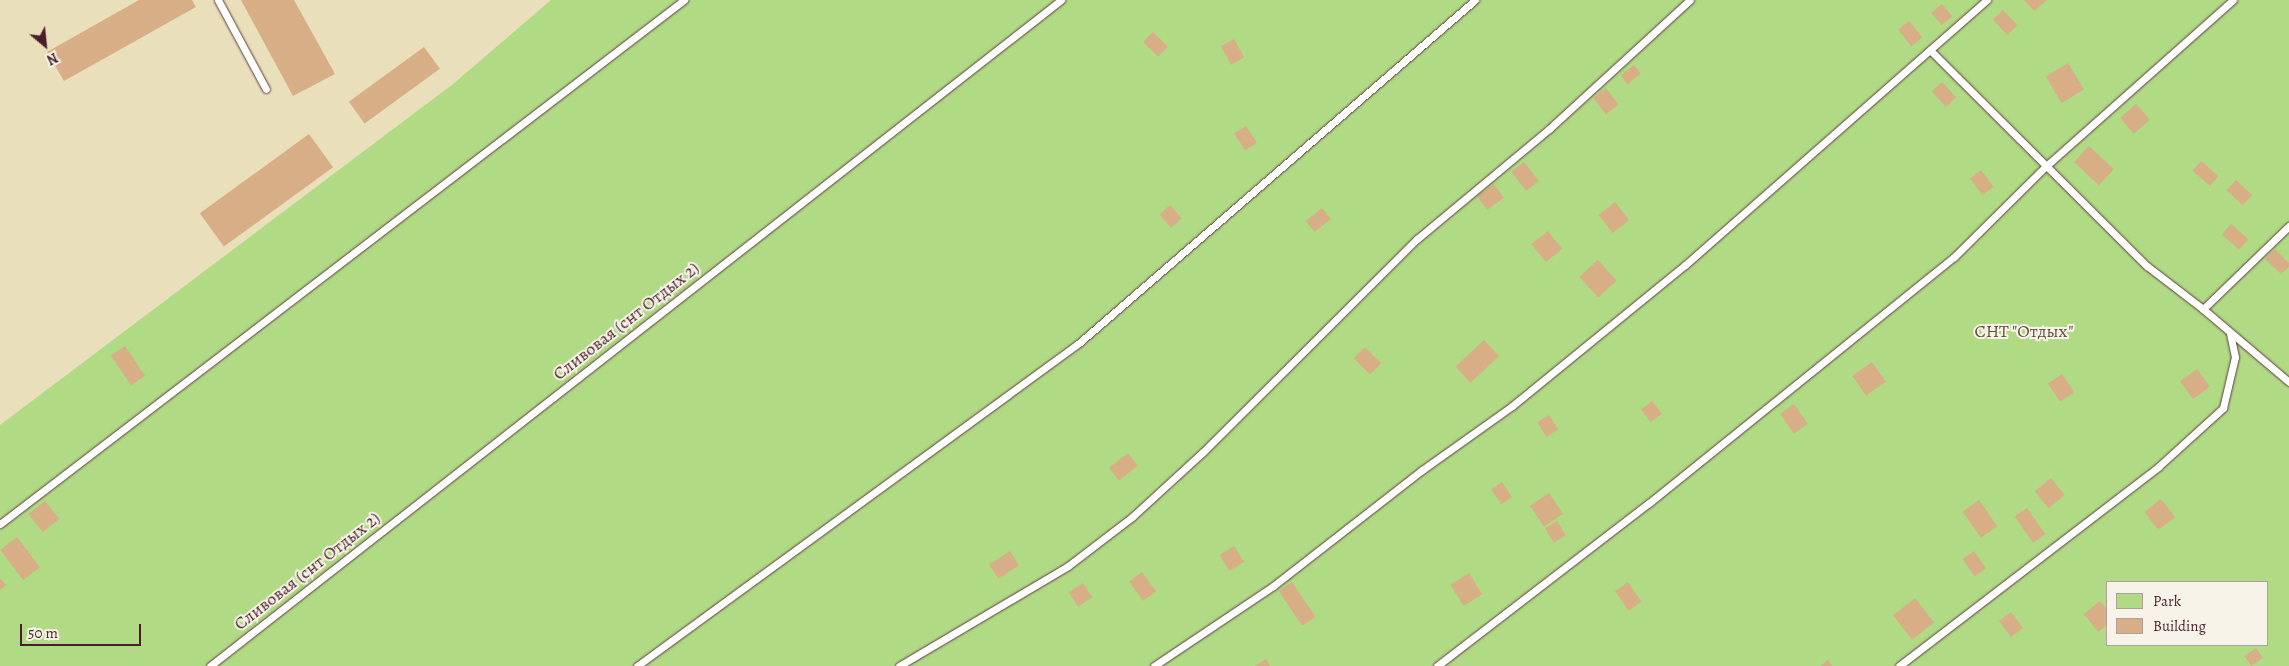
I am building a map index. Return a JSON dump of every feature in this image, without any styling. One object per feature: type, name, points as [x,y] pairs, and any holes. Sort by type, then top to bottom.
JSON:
[{"type":"lane","points":[[218,0],[266,89]]},
{"type":"lane","points":[[0,524],[684,0]]},
{"type":"lane","name":"Сливовая (снт Отдых 2)","points":[[210,666],[1061,0]]},
{"type":"lane","points":[[637,666],[1079,343],[1475,0]]},
{"type":"lane","points":[[899,666],[1068,566],[1132,517],[1203,452],[1416,239],[1549,129],[1690,0]]},
{"type":"lane","points":[[1154,666],[1273,586],[1422,470],[1512,406],[1685,265],[1987,0]]},
{"type":"lane","points":[[1437,666],[1649,503],[1954,257],[2046,166],[2232,0]]},
{"type":"lane","points":[[1930,50],[2147,266],[2203,309],[2230,334],[2289,382]]},
{"type":"lane","points":[[2203,309],[2289,226]]},
{"type":"lane","points":[[1899,666],[2158,467],[2223,408],[2235,356],[2230,334]]},
{"type":"green space","name":"СНТ \"Отдых\"","points":[[551,0],[2289,0],[2289,666],[0,666],[0,425],[453,84]]},
{"type":"building","points":[[139,0],[192,0],[196,7],[64,81],[47,52]]},
{"type":"building","points":[[241,0],[294,0],[335,74],[293,96]]},
{"type":"building","points":[[2024,0],[2047,0],[2034,11]]},
{"type":"building","points":[[1942,4],[1952,16],[1942,25],[1931,13]]},
{"type":"building","points":[[2003,10],[2017,25],[2007,35],[1993,20]]},
{"type":"building","points":[[1909,21],[1922,37],[1911,46],[1898,30]]},
{"type":"building","points":[[1153,32],[1168,47],[1158,57],[1143,42]]},
{"type":"building","points":[[1234,39],[1244,57],[1231,65],[1221,46]]},
{"type":"building","points":[[424,47],[440,69],[365,124],[349,102]]},
{"type":"building","points":[[2068,63],[2084,90],[2062,103],[2046,76]]},
{"type":"building","points":[[1634,65],[1641,74],[1627,84],[1621,75]]},
{"type":"building","points":[[1942,82],[1956,97],[1946,107],[1932,92]]},
{"type":"building","points":[[1606,88],[1619,105],[1606,114],[1593,98]]},
{"type":"building","points":[[2136,104],[2150,120],[2134,134],[2120,118]]},
{"type":"building","points":[[1246,126],[1257,143],[1245,150],[1234,134]]},
{"type":"building","points":[[309,134],[333,167],[224,247],[200,213]]},
{"type":"building","points":[[2089,146],[2114,169],[2099,185],[2074,162]]},
{"type":"building","points":[[2201,161],[2218,176],[2210,186],[2192,171]]},
{"type":"building","points":[[1524,162],[1539,181],[1526,191],[1511,172]]},
{"type":"building","points":[[1981,170],[1994,187],[1982,195],[1970,178]]},
{"type":"building","points":[[2236,180],[2252,195],[2243,205],[2226,190]]},
{"type":"building","points":[[1494,184],[1504,198],[1487,210],[1477,196]]},
{"type":"building","points":[[1615,202],[1629,220],[1613,233],[1598,215]]},
{"type":"building","points":[[1170,205],[1182,219],[1171,228],[1159,214]]},
{"type":"building","points":[[1322,208],[1331,219],[1314,232],[1306,221]]},
{"type":"building","points":[[2231,224],[2248,239],[2239,250],[2222,235]]},
{"type":"building","points":[[1548,231],[1562,249],[1546,262],[1531,244]]},
{"type":"building","points":[[2275,249],[2289,263],[2289,267],[2281,274],[2265,259]]},
{"type":"building","points":[[1598,260],[1617,281],[1598,298],[1579,277]]},
{"type":"building","points":[[1484,340],[1499,356],[1470,383],[1455,367]]},
{"type":"building","points":[[125,346],[145,376],[131,385],[111,356]]},
{"type":"building","points":[[1365,347],[1381,363],[1370,375],[1354,358]]},
{"type":"building","points":[[1872,362],[1886,382],[1866,395],[1852,376]]},
{"type":"building","points":[[2197,369],[2210,387],[2193,399],[2180,381]]},
{"type":"building","points":[[2062,374],[2074,392],[2060,402],[2048,384]]},
{"type":"building","points":[[1652,401],[1662,414],[1651,422],[1641,410]]},
{"type":"building","points":[[1794,404],[1808,424],[1794,433],[1780,414]]},
{"type":"building","points":[[1549,415],[1558,429],[1547,437],[1537,423]]},
{"type":"building","points":[[1128,453],[1138,466],[1119,480],[1109,468]]},
{"type":"building","points":[[2051,478],[2065,495],[2049,508],[2035,491]]},
{"type":"building","points":[[1502,482],[1512,497],[1501,504],[1491,489]]},
{"type":"building","points":[[1549,493],[1563,514],[1544,527],[1530,506]]},
{"type":"building","points":[[2161,499],[2175,517],[2159,530],[2144,512]]},
{"type":"building","points":[[1979,500],[1997,526],[1981,538],[1963,511]]},
{"type":"building","points":[[45,501],[59,519],[43,532],[28,514]]},
{"type":"building","points":[[2027,508],[2045,534],[2033,543],[2015,517]]},
{"type":"building","points":[[1557,521],[1566,536],[1554,543],[1545,528]]},
{"type":"building","points":[[17,537],[40,567],[23,580],[0,550]]},
{"type":"building","points":[[1234,546],[1244,562],[1230,571],[1220,555]]},
{"type":"building","points":[[1010,551],[1019,565],[998,579],[989,565]]},
{"type":"building","points":[[1974,551],[1986,568],[1975,576],[1963,559]]},
{"type":"building","points":[[1142,572],[1156,591],[1143,601],[1129,581]]},
{"type":"building","points":[[1469,573],[1482,594],[1464,606],[1450,585]]},
{"type":"building","points":[[0,578],[6,585],[0,590]]},
{"type":"building","points":[[1292,582],[1315,617],[1302,626],[1279,591]]},
{"type":"building","points":[[1628,582],[1642,602],[1629,611],[1615,591]]},
{"type":"building","points":[[1083,583],[1092,597],[1078,607],[1069,592]]},
{"type":"building","points":[[1915,598],[1934,622],[1912,640],[1893,615]]},
{"type":"building","points":[[2100,601],[2106,608],[2106,626],[2098,632],[2084,614]]},
{"type":"building","points":[[2011,612],[2023,628],[2011,637],[1999,621]]},
{"type":"building","points":[[2256,648],[2263,658],[2251,666],[2245,656]]},
{"type":"building","points":[[1266,659],[1270,666],[1255,666]]},
{"type":"building","points":[[1828,660],[1832,666],[1820,666]]}]
